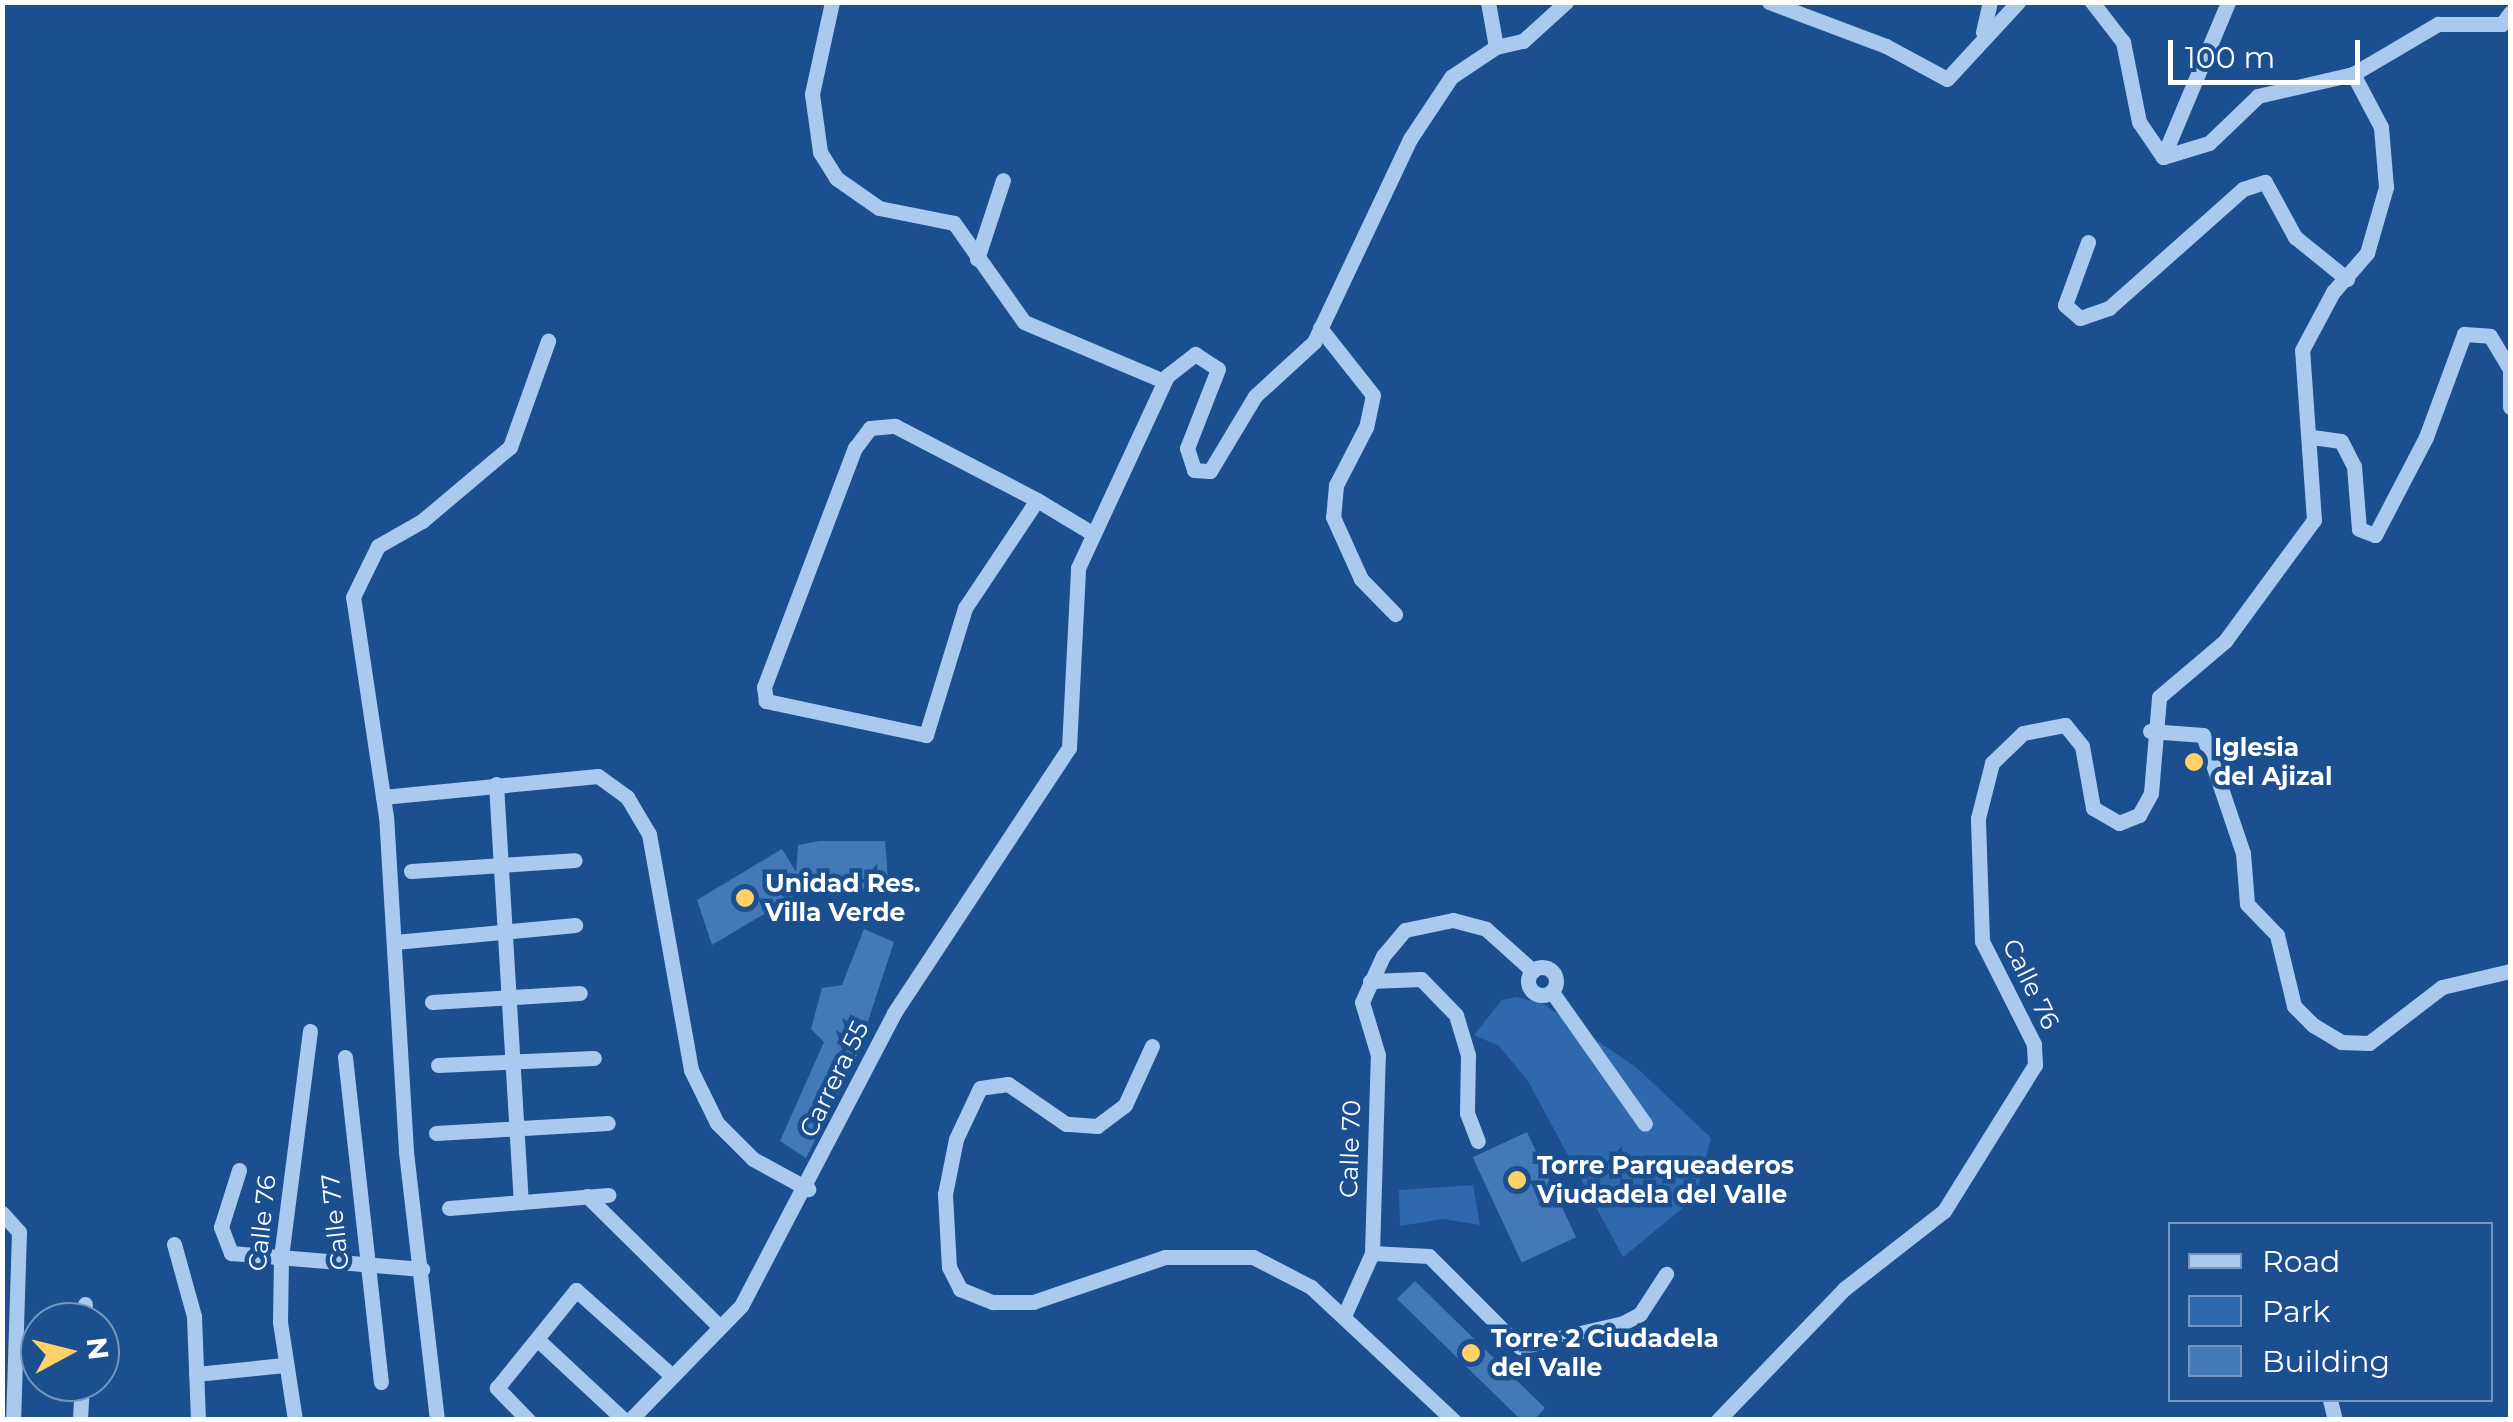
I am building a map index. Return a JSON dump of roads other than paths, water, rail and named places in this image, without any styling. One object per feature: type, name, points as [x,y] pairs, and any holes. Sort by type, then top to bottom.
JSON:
[{"type":"street","points":[[832,2],[812,94],[820,152],[855,196],[900,216],[954,223],[1024,322],[1164,381]]},
{"type":"street","points":[[1488,2],[1496,47]]},
{"type":"street","points":[[1038,500],[965,608],[926,735],[913,738],[766,701],[764,687],[848,466],[870,428],[895,426],[1038,500],[1092,533],[1164,381],[1179,359],[1213,359],[1218,376],[1190,431],[1187,460],[1210,471],[1255,396],[1302,358],[1410,139],[1462,63],[1496,47],[1524,41],[1566,2]]},
{"type":"street","points":[[1769,2],[1886,46],[1947,78],[1982,36],[2018,2]]},
{"type":"street","points":[[1982,36],[1990,2]]},
{"type":"street","points":[[2092,2],[2124,42],[2138,122],[2163,157]]},
{"type":"street","points":[[2163,157],[2228,2]]},
{"type":"street","points":[[2163,157],[2209,142],[2258,96],[2354,74],[2438,24],[2502,24],[2510,13]]},
{"type":"street","points":[[2354,74],[2388,160],[2366,253],[2302,350],[2317,506],[2306,533],[2225,641],[2158,698],[2150,731],[2203,735],[2244,852],[2247,904],[2277,935],[2294,1006],[2313,1025],[2342,1042],[2370,1044],[2442,987],[2510,971]]},
{"type":"street","points":[[978,260],[1004,180]]},
{"type":"street","points":[[2088,242],[2064,304],[2080,318],[2110,308],[2243,189],[2265,182],[2295,237],[2347,279]]},
{"type":"street","points":[[1320,328],[1373,394],[1366,428],[1336,485],[1333,516],[1361,579],[1395,614]]},
{"type":"street","points":[[2312,438],[2342,441],[2354,466],[2359,529],[2376,535],[2426,438],[2464,334],[2490,336],[2510,369],[2510,407]]},
{"type":"street","points":[[436,1420],[406,1151],[383,797],[355,644],[359,574],[378,546],[422,521],[510,447],[548,340]]},
{"type":"street","name":"Carrera 55","points":[[627,1420],[741,1306],[808,1188],[894,1013],[1069,748],[1078,568],[1092,533]]},
{"type":"street","name":"Calle 76","points":[[1718,1420],[1844,1289],[1944,1211],[2035,1065],[2034,1044],[1982,941],[1978,818],[1992,763],[2023,732],[2065,725],[2082,746],[2093,808],[2124,823],[2151,793],[2150,731]]},
{"type":"street","points":[[383,797],[598,776],[628,797],[649,834],[691,1070],[729,1135],[753,1159],[808,1188]]},
{"type":"street","points":[[496,784],[521,1202]]},
{"type":"street","points":[[410,872],[575,860]]},
{"type":"street","points":[[1370,981],[1405,930],[1436,920],[1486,930],[1533,970],[1532,990],[1552,992],[1645,1124]]},
{"type":"street","points":[[395,942],[575,924]]},
{"type":"street","points":[[1370,981],[1422,979],[1456,1015],[1468,1055],[1467,1113],[1478,1141]]},
{"type":"street","name":"Calle 70","points":[[1344,1316],[1372,1253],[1378,1054],[1362,1002],[1370,981]]},
{"type":"street","points":[[432,1002],[580,993]]},
{"type":"street","name":"Calle 76","points":[[295,1420],[285,1365],[282,1257],[310,1030]]},
{"type":"street","points":[[1152,1046],[1125,1105],[1097,1126],[1066,1124],[1008,1084],[980,1088],[947,1174],[955,1283],[979,1299],[1032,1302],[1165,1258],[1220,1252],[1279,1266],[1344,1316],[1454,1420]]},
{"type":"street","name":"Calle 77","points":[[345,1057],[364,1268],[381,1382]]},
{"type":"street","points":[[438,1065],[594,1058]]},
{"type":"street","points":[[436,1133],[608,1122]]},
{"type":"street","points":[[239,1170],[222,1244],[230,1253],[364,1268],[422,1268]]},
{"type":"street","points":[[449,1208],[608,1195]]},
{"type":"street","points":[[587,1196],[719,1326]]},
{"type":"street","points":[[2,1213],[19,1232],[13,1420]]},
{"type":"street","points":[[174,1244],[190,1294],[198,1420]]},
{"type":"street","points":[[1372,1253],[1428,1256],[1520,1347],[1623,1323],[1640,1314],[1666,1274]]},
{"type":"street","points":[[528,1420],[497,1388],[576,1290],[671,1376]]},
{"type":"street","points":[[538,1340],[627,1420]]},
{"type":"street","points":[[196,1374],[285,1365]]},
{"type":"place","name":"Iglesia del Ajizal","points":[[2194,762]]},
{"type":"place","name":"Unidad Res. Villa Verde","points":[[745,898]]},
{"type":"place","name":"Torre Parqueaderos Viudadela del Valle","points":[[1517,1180]]},
{"type":"place","name":"Torre 2 Ciudadela del Valle","points":[[1471,1353]]}]
